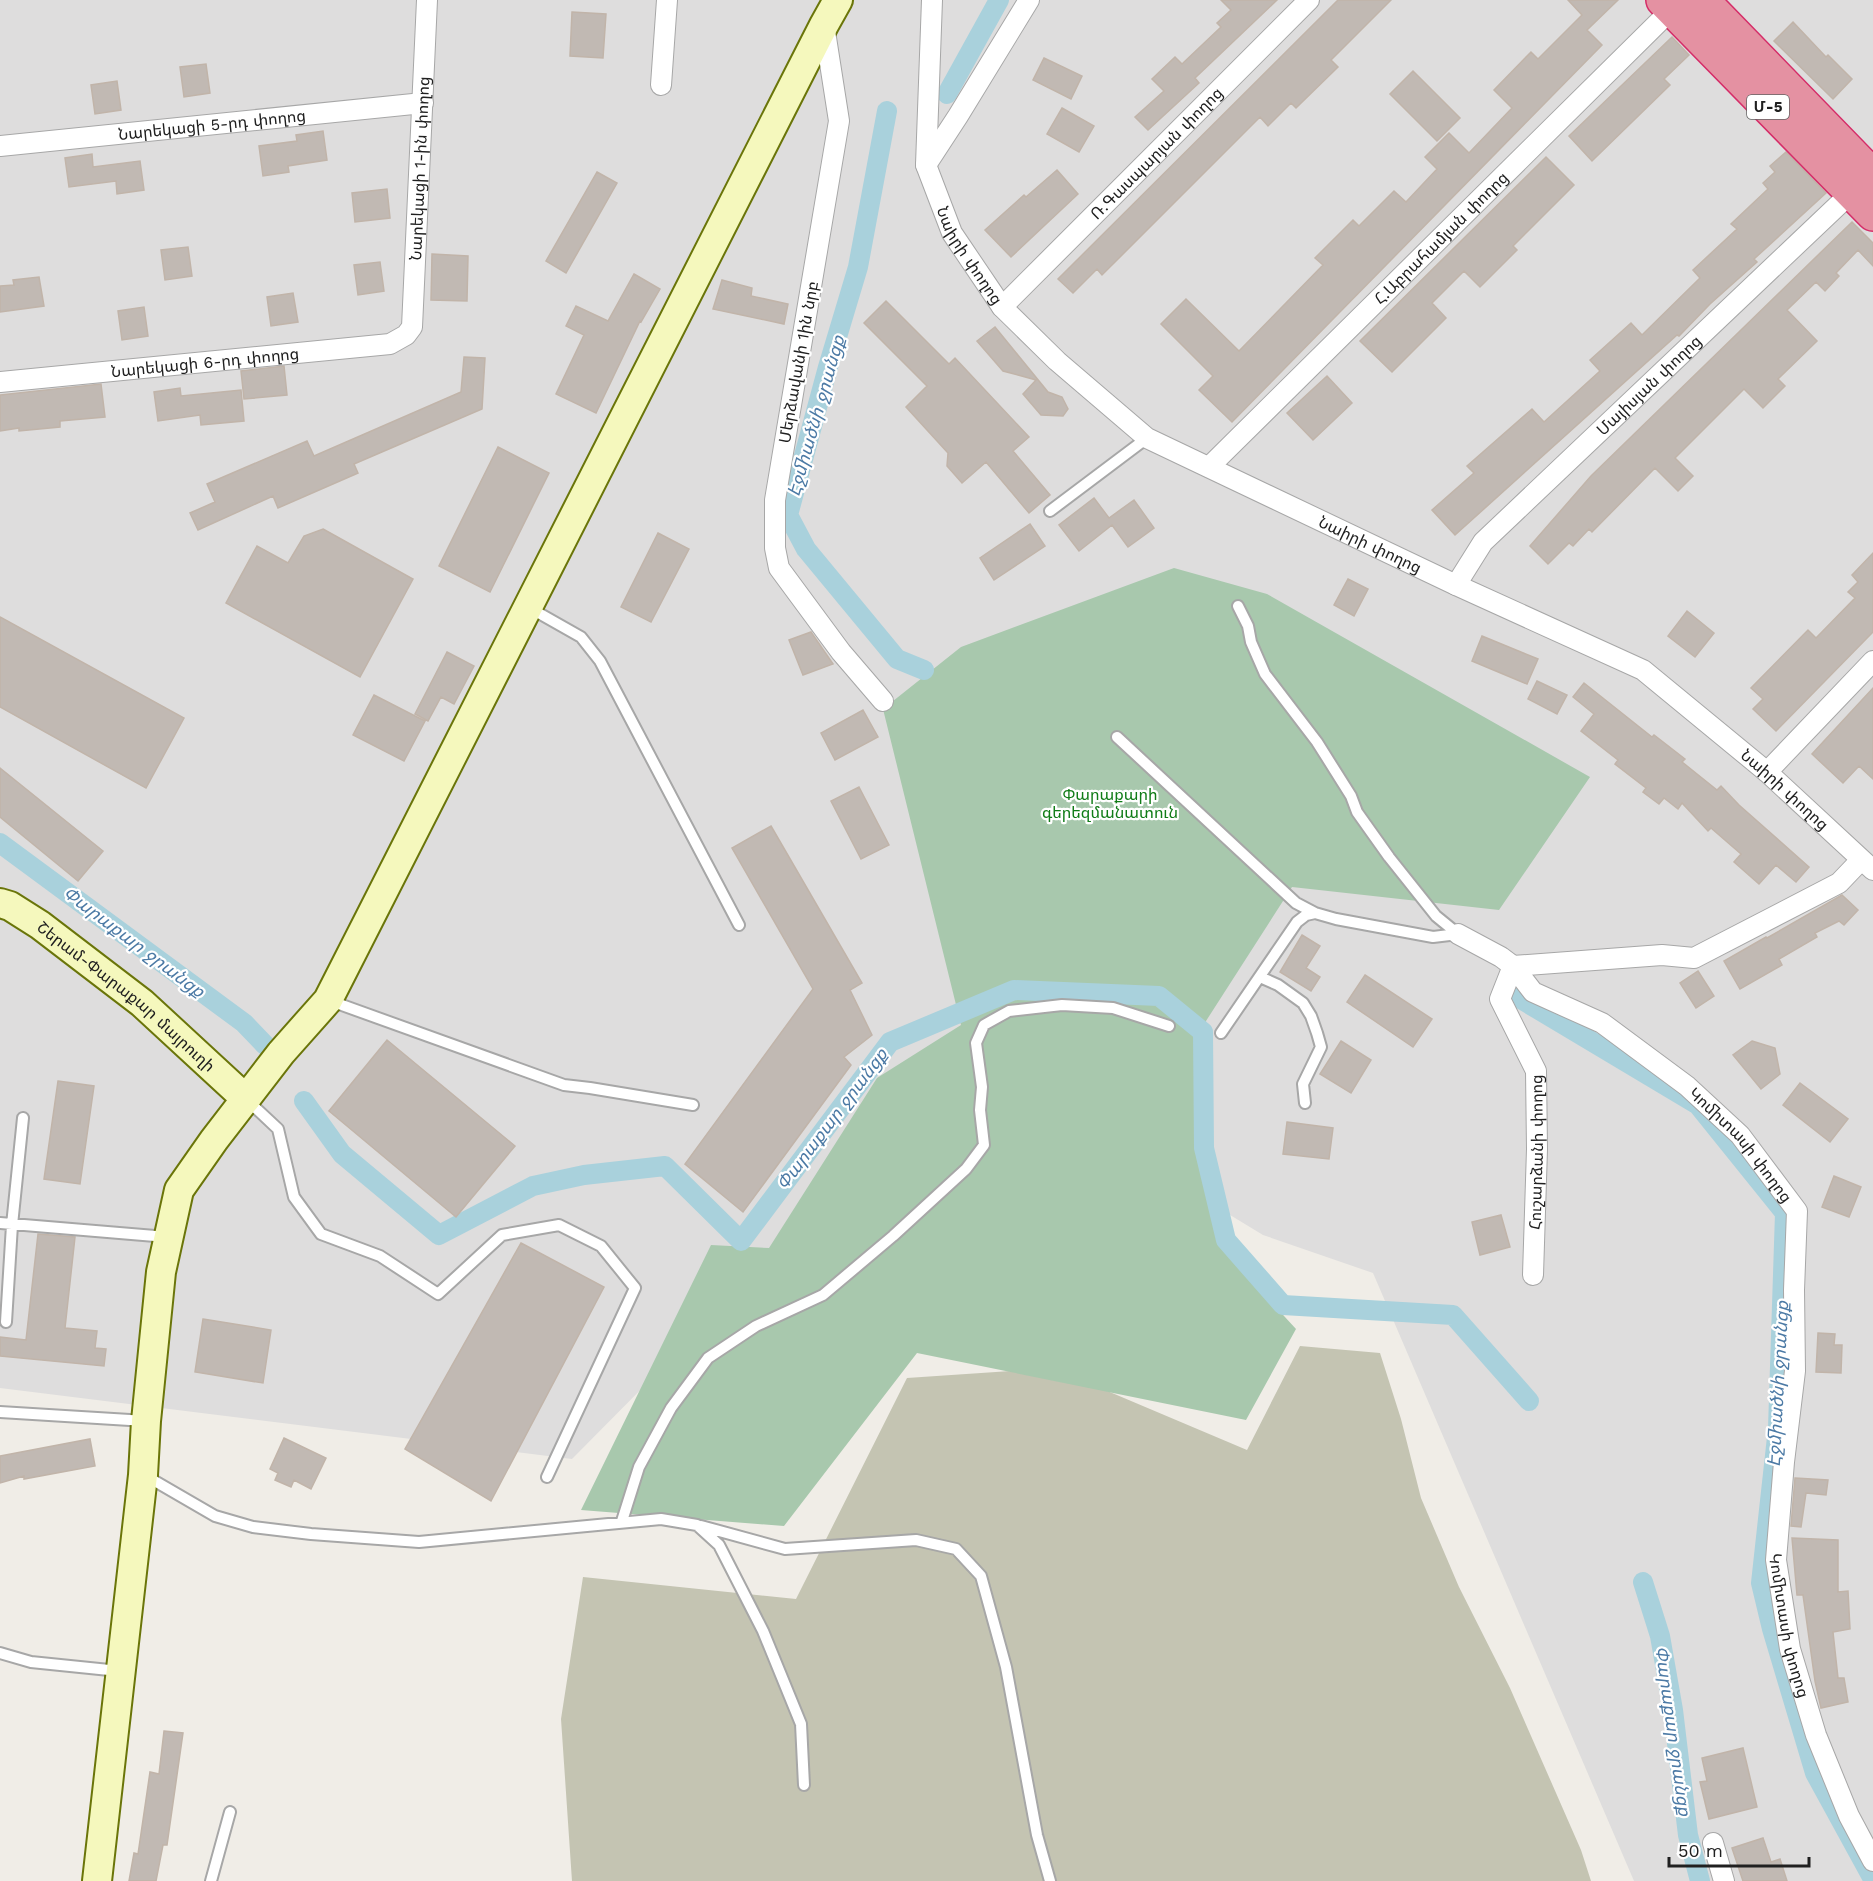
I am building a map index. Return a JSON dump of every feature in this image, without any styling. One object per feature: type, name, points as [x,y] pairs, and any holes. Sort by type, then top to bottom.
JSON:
[{"type":"highway","name":"Մ-5","points":[[1679,3],[1868,185]]},
{"type":"main road","points":[[97,1881],[143,1475],[161,1272],[179,1190],[281,1053],[328,1000],[838,0]]},
{"type":"main road","name":"Շերամ-Փարաքար մայրուղի","points":[[0,903],[10,906],[40,925],[142,1003],[246,1099]]},
{"type":"street","name":"Նարեկացի 1-ին փողոց","points":[[406,336],[412,327],[427,0]]},
{"type":"street","points":[[661,85],[667,0]]},
{"type":"street","points":[[926,165],[932,0]]},
{"type":"street","points":[[926,165],[1029,0]]},
{"type":"street","name":"Ռ.Գասպարյան փողոց","points":[[1002,307],[1309,0]]},
{"type":"street","name":"Հ.Աբրահամյան փողոց","points":[[1209,467],[1679,3]]},
{"type":"street","name":"Մերձավանի 1ին նրբ","points":[[824,25],[839,121],[775,500],[776,548],[779,568],[841,652],[883,701]]},
{"type":"street","name":"Նարեկացի 5-րդ փողոց","points":[[0,146],[423,103]]},
{"type":"street","name":"Նաիրի փողոց","points":[[926,165],[952,233],[1002,307],[1057,361],[1147,438],[1456,585],[1643,670],[1767,772],[1867,865]]},
{"type":"street","name":"Մայիսյան փողոց","points":[[1456,585],[1483,542],[1868,185]]},
{"type":"street","name":"Նարեկացի 6-րդ փողոց","points":[[0,382],[390,344],[406,336]]},
{"type":"street","points":[[1767,772],[1873,661]]},
{"type":"street","points":[[1514,966],[1662,955],[1694,958],[1839,883],[1867,865]]},
{"type":"street","name":"Կոմիտասի փողոց","points":[[1458,934],[1514,966],[1533,992],[1602,1023],[1687,1086],[1740,1135],[1797,1211],[1794,1290],[1795,1371],[1784,1462],[1776,1560],[1791,1649],[1816,1736],[1848,1816],[1873,1862]]},
{"type":"street","name":"Հուշարձանի փողոց","points":[[1514,966],[1500,999],[1536,1071],[1537,1149],[1533,1275]]},
{"type":"street","points":[[1713,1844],[1724,1881]]},
{"type":"lane","points":[[1050,511],[1147,438]]},
{"type":"lane","points":[[1238,606],[1248,626],[1251,642],[1265,674],[1317,742],[1351,796],[1357,812],[1436,916],[1458,934]]},
{"type":"lane","points":[[527,607],[581,637],[600,661],[739,925]]},
{"type":"lane","points":[[1117,737],[1296,903],[1315,913],[1336,919],[1433,937],[1458,934]]},
{"type":"lane","points":[[1221,1033],[1297,922],[1306,915],[1315,913]]},
{"type":"lane","points":[[1260,977],[1296,996],[1311,1016],[1321,1047],[1303,1084],[1305,1103]]},
{"type":"lane","points":[[328,1000],[564,1085],[693,1105]]},
{"type":"lane","points":[[622,1521],[639,1467],[671,1408],[708,1358],[756,1326],[823,1295],[893,1236],[966,1169],[984,1145],[980,1110],[982,1088],[976,1043],[984,1025],[1009,1011],[1062,1005],[1113,1008],[1169,1026]]},
{"type":"lane","points":[[246,1099],[278,1129],[294,1197],[321,1234],[380,1256],[438,1294],[502,1235],[559,1225],[601,1246],[635,1288],[547,1477]]},
{"type":"lane","points":[[6,1323],[12,1225],[23,1118]]},
{"type":"lane","points":[[0,1224],[167,1238]]},
{"type":"lane","points":[[0,1412],[146,1421]]},
{"type":"lane","points":[[143,1475],[215,1516],[253,1527],[311,1534],[419,1542],[661,1518],[697,1525],[785,1549],[916,1540],[956,1549],[981,1576],[1006,1667],[1037,1835],[1050,1881]]},
{"type":"lane","points":[[697,1525],[719,1545],[763,1631],[801,1724],[804,1785]]},
{"type":"lane","points":[[0,1653],[31,1662],[122,1671]]},
{"type":"lane","points":[[211,1881],[230,1812]]},
{"type":"shaded area","points":[[0,0],[1873,0],[1873,1881],[1634,1881],[1373,1273],[1263,1235],[970,1057],[572,1459],[0,1388]]},
{"type":"shaded area","points":[[1300,1346],[1380,1353],[1401,1419],[1421,1498],[1459,1587],[1510,1688],[1581,1850],[1591,1881],[572,1881],[561,1719],[583,1577],[796,1599],[907,1378],[1053,1368],[1247,1450]]},
{"type":"green space","name":"Փարաքարի գերեզմանատուն","points":[[1174,568],[1267,594],[1590,777],[1499,910],[1292,887],[1206,1021],[1219,1245],[1296,1329],[1246,1420],[917,1353],[784,1526],[581,1510],[711,1245],[769,1248],[877,1078],[961,1025],[883,709],[961,647]]},
{"type":"building","points":[[1221,0],[1277,0],[1195,78],[1199,83],[1148,130],[1135,117],[1164,91],[1152,79],[1175,57],[1182,64],[1221,27],[1217,23],[1231,10]]},
{"type":"building","points":[[1338,0],[1391,0],[1331,60],[1338,67],[1296,108],[1291,103],[1268,126],[1260,117],[1102,275],[1097,269],[1073,293],[1058,279]]},
{"type":"building","points":[[1568,0],[1618,0],[1587,30],[1602,45],[1232,422],[1199,390],[1213,376],[1161,324],[1186,299],[1239,351],[1323,265],[1315,258],[1353,220],[1359,226],[1394,191],[1406,202],[1437,169],[1425,157],[1449,133],[1469,153],[1512,108],[1494,90],[1531,52],[1538,59],[1582,15]]},
{"type":"building","points":[[572,12],[606,14],[603,58],[570,56]]},
{"type":"building","points":[[1793,22],[1826,57],[1828,55],[1852,79],[1833,99],[1774,41]]},
{"type":"building","points":[[1672,37],[1689,55],[1664,79],[1670,85],[1592,161],[1569,136]]},
{"type":"building","points":[[1044,58],[1082,76],[1071,99],[1033,80]]},
{"type":"building","points":[[206,64],[210,93],[184,97],[180,67]]},
{"type":"building","points":[[1413,71],[1460,118],[1437,141],[1390,94]]},
{"type":"building","points":[[117,81],[121,110],[95,114],[91,85]]},
{"type":"building","points":[[1062,108],[1094,126],[1079,152],[1047,134]]},
{"type":"building","points":[[323,131],[327,160],[288,166],[289,172],[263,176],[259,146],[297,141],[296,135]]},
{"type":"building","points":[[1786,152],[1826,193],[1754,259],[1757,262],[1710,304],[1679,336],[1677,335],[1455,535],[1432,510],[1474,473],[1467,466],[1532,409],[1544,422],[1600,371],[1590,360],[1631,323],[1642,335],[1700,278],[1693,270],[1737,229],[1731,224],[1768,189],[1763,183],[1775,172],[1770,166]]},
{"type":"building","points":[[92,154],[93,167],[140,161],[144,190],[117,194],[116,181],[69,187],[65,158]]},
{"type":"building","points":[[1546,157],[1574,185],[1513,246],[1517,250],[1480,287],[1464,271],[1432,303],[1446,318],[1392,372],[1360,341]]},
{"type":"building","points":[[1057,170],[1078,194],[1011,257],[985,230],[1024,195],[1026,197]]},
{"type":"building","points":[[597,172],[617,183],[566,273],[546,261]]},
{"type":"building","points":[[387,189],[390,218],[355,222],[352,193]]},
{"type":"building","points":[[1852,222],[1873,243],[1873,266],[1858,250],[1836,273],[1839,276],[1825,291],[1816,282],[1787,310],[1817,341],[1778,379],[1785,386],[1763,408],[1744,389],[1675,458],[1693,476],[1678,491],[1655,468],[1592,532],[1589,529],[1573,546],[1569,543],[1548,564],[1530,546],[1591,476]]},
{"type":"building","points":[[188,247],[192,276],[165,280],[161,250]]},
{"type":"building","points":[[432,254],[468,256],[467,301],[431,300]]},
{"type":"building","points":[[380,262],[384,291],[358,295],[354,265]]},
{"type":"building","points":[[634,274],[660,289],[640,321],[596,413],[556,394],[584,335],[566,326],[576,306],[608,321]]},
{"type":"building","points":[[39,277],[44,306],[0,312],[0,286],[14,285],[13,280]]},
{"type":"building","points":[[722,280],[752,288],[751,296],[788,304],[784,324],[713,309]]},
{"type":"building","points":[[293,293],[298,322],[271,326],[267,297]]},
{"type":"building","points":[[886,301],[949,364],[955,358],[1029,437],[1013,451],[1050,495],[1029,513],[986,462],[962,483],[947,466],[948,453],[906,407],[927,386],[864,323]]},
{"type":"building","points":[[144,307],[148,336],[122,340],[118,311]]},
{"type":"building","points":[[995,327],[1048,392],[1062,397],[1068,409],[1063,416],[1041,415],[1023,394],[1036,380],[1003,371],[977,341]]},
{"type":"building","points":[[464,357],[485,358],[482,409],[354,464],[358,473],[278,508],[273,496],[198,530],[190,513],[215,502],[207,484],[307,441],[314,456],[461,392]]},
{"type":"building","points":[[284,366],[287,395],[244,399],[241,371]]},
{"type":"building","points":[[1327,376],[1352,403],[1313,440],[1287,413]]},
{"type":"building","points":[[101,384],[105,417],[60,421],[60,427],[0,431],[0,395]]},
{"type":"building","points":[[180,388],[181,396],[241,390],[244,421],[201,425],[200,415],[158,421],[154,392]]},
{"type":"building","points":[[498,447],[549,473],[490,592],[439,566]]},
{"type":"building","points":[[1094,498],[1109,518],[1134,500],[1154,528],[1128,547],[1112,525],[1079,551],[1059,525]]},
{"type":"building","points":[[1030,524],[1045,546],[994,580],[980,558]]},
{"type":"building","points":[[323,529],[413,579],[360,677],[226,603],[257,546],[288,563],[304,536]]},
{"type":"building","points":[[658,533],[689,549],[651,622],[621,607]]},
{"type":"building","points":[[1873,553],[1873,632],[1776,731],[1753,709],[1763,699],[1751,688],[1808,630],[1816,638],[1855,598],[1848,592],[1858,582],[1852,575]]},
{"type":"building","points":[[1348,579],[1368,589],[1354,616],[1334,605]]},
{"type":"building","points":[[1687,611],[1714,633],[1695,657],[1668,636]]},
{"type":"building","points":[[0,617],[184,718],[146,788],[0,707]]},
{"type":"building","points":[[811,632],[833,664],[803,675],[789,640]]},
{"type":"building","points":[[1482,636],[1538,659],[1527,684],[1472,661]]},
{"type":"building","points":[[447,652],[474,666],[454,704],[441,697],[428,721],[415,714]]},
{"type":"building","points":[[1537,681],[1567,695],[1557,714],[1528,699]]},
{"type":"building","points":[[1584,683],[1652,737],[1654,735],[1685,759],[1682,762],[1717,790],[1721,786],[1809,867],[1796,882],[1776,865],[1759,884],[1734,862],[1741,854],[1711,828],[1708,831],[1682,803],[1678,809],[1664,798],[1659,804],[1643,792],[1646,788],[1615,764],[1618,760],[1581,731],[1594,714],[1573,697]]},
{"type":"building","points":[[1873,688],[1873,779],[1859,766],[1843,783],[1812,754]]},
{"type":"building","points":[[374,695],[425,721],[404,761],[353,735]]},
{"type":"building","points":[[863,710],[878,737],[835,760],[821,733]]},
{"type":"building","points":[[0,768],[103,851],[78,881],[0,817]]},
{"type":"building","points":[[859,787],[889,845],[861,859],[831,801]]},
{"type":"building","points":[[771,826],[862,983],[850,990],[872,1035],[844,1057],[851,1065],[743,1212],[685,1164],[813,989],[732,848]]},
{"type":"building","points":[[1842,895],[1858,910],[1844,925],[1839,921],[1815,933],[1817,937],[1779,959],[1782,965],[1740,989],[1724,961]]},
{"type":"building","points":[[1302,935],[1320,946],[1306,968],[1320,977],[1311,991],[1280,972]]},
{"type":"building","points":[[1698,971],[1714,996],[1696,1008],[1680,983]]},
{"type":"building","points":[[1365,975],[1432,1019],[1413,1047],[1347,1002]]},
{"type":"building","points":[[387,1040],[515,1146],[456,1217],[329,1111]]},
{"type":"building","points":[[1341,1041],[1371,1060],[1351,1093],[1320,1074]]},
{"type":"building","points":[[1752,1041],[1775,1048],[1780,1074],[1761,1089],[1733,1055]]},
{"type":"building","points":[[58,1081],[94,1086],[80,1184],[44,1179]]},
{"type":"building","points":[[1800,1083],[1848,1119],[1830,1142],[1783,1105]]},
{"type":"building","points":[[1287,1122],[1333,1128],[1329,1159],[1283,1154]]},
{"type":"building","points":[[1834,1176],[1861,1187],[1849,1217],[1822,1207]]},
{"type":"building","points":[[1501,1215],[1510,1247],[1480,1255],[1472,1222]]},
{"type":"building","points":[[38,1234],[75,1237],[65,1328],[97,1331],[95,1348],[106,1349],[104,1366],[0,1356],[0,1337],[26,1340]]},
{"type":"building","points":[[521,1243],[604,1287],[491,1501],[405,1449]]},
{"type":"building","points":[[203,1319],[271,1330],[263,1383],[195,1372]]},
{"type":"building","points":[[1818,1333],[1835,1334],[1834,1345],[1842,1345],[1841,1373],[1816,1372]]},
{"type":"building","points":[[284,1438],[326,1458],[311,1489],[294,1480],[291,1487],[275,1480],[278,1473],[270,1469]]},
{"type":"building","points":[[90,1439],[95,1466],[24,1479],[24,1476],[0,1483],[0,1456]]},
{"type":"building","points":[[1795,1478],[1828,1480],[1826,1495],[1806,1493],[1801,1527],[1791,1526]]},
{"type":"building","points":[[1792,1538],[1838,1540],[1838,1592],[1848,1591],[1850,1629],[1833,1632],[1838,1678],[1844,1678],[1848,1702],[1821,1708],[1803,1595],[1797,1595]]},
{"type":"building","points":[[164,1731],[183,1733],[167,1845],[163,1845],[156,1881],[129,1881],[134,1853],[138,1854],[150,1772],[159,1774]]},
{"type":"building","points":[[1743,1748],[1757,1807],[1709,1819],[1700,1782],[1707,1781],[1702,1758]]},
{"type":"building","points":[[1763,1838],[1771,1862],[1780,1859],[1787,1881],[1743,1881],[1732,1848]]},
{"type":"waterway","name":"Էջմիածնի ջրանցք","points":[[947,94],[999,0]]},
{"type":"waterway","name":"Էջմիածնի ջրանցք","points":[[887,111],[858,267],[788,515],[806,549],[897,659],[924,670]]},
{"type":"waterway","name":"Փարաքար ջրանցք","points":[[0,843],[244,1023],[265,1045]]},
{"type":"waterway","name":"Փարաքար ջրանցք","points":[[304,1101],[342,1154],[439,1235],[533,1186],[584,1175],[665,1166],[741,1241],[890,1042],[1014,990],[1159,996],[1203,1032],[1204,1148],[1226,1240],[1283,1305],[1453,1315],[1529,1401]]},
{"type":"waterway","name":"Էջմիածնի ջրանցք","points":[[1519,998],[1698,1105],[1785,1213],[1778,1428],[1761,1583],[1772,1629],[1815,1773],[1873,1879]]},
{"type":"waterway","name":"Փարաքար ջրանցք","points":[[1643,1582],[1660,1636],[1673,1710],[1688,1835],[1700,1881]]}]
